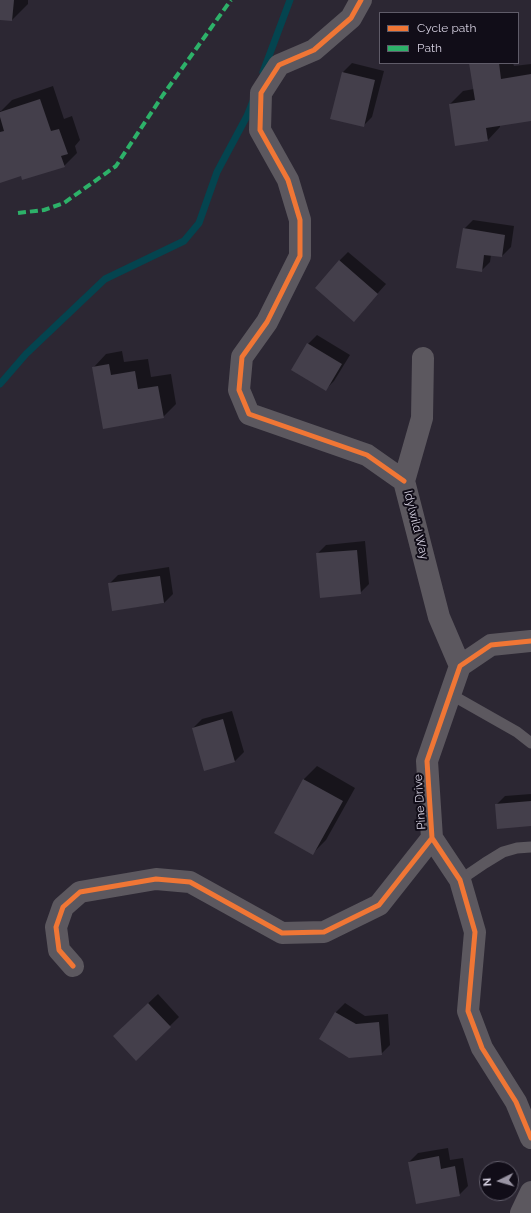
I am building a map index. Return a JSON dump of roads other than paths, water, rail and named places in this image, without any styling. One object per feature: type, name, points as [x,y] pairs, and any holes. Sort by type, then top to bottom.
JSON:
[{"type":"street","points":[[361,0],[352,18],[314,50],[279,65],[261,93],[260,130],[288,180],[300,220],[300,256],[267,322],[242,357],[239,390],[249,414],[367,455],[404,481]]},
{"type":"street","name":"Idylwild Way","points":[[423,358],[422,418],[404,481],[439,617],[460,666]]},
{"type":"street","points":[[460,666],[491,645],[531,641]]},
{"type":"street","name":"Pine Drive","points":[[460,666],[427,761],[432,838],[460,880],[475,932],[468,1011],[482,1048],[516,1102],[531,1138]]},
{"type":"street","points":[[73,966],[59,950],[56,927],[63,907],[80,892],[156,879],[190,882],[282,933],[324,932],[378,905],[432,838]]},
{"type":"street","points":[[521,1213],[531,1192]]},
{"type":"lane","points":[[450,694],[517,732],[531,744]]},
{"type":"lane","points":[[460,880],[503,852],[517,848],[531,847]]},
{"type":"waterway","points":[[263,72],[290,0]]},
{"type":"waterway","points":[[0,384],[26,354],[105,279],[184,241],[199,223],[217,172],[247,116],[253,101]]}]
